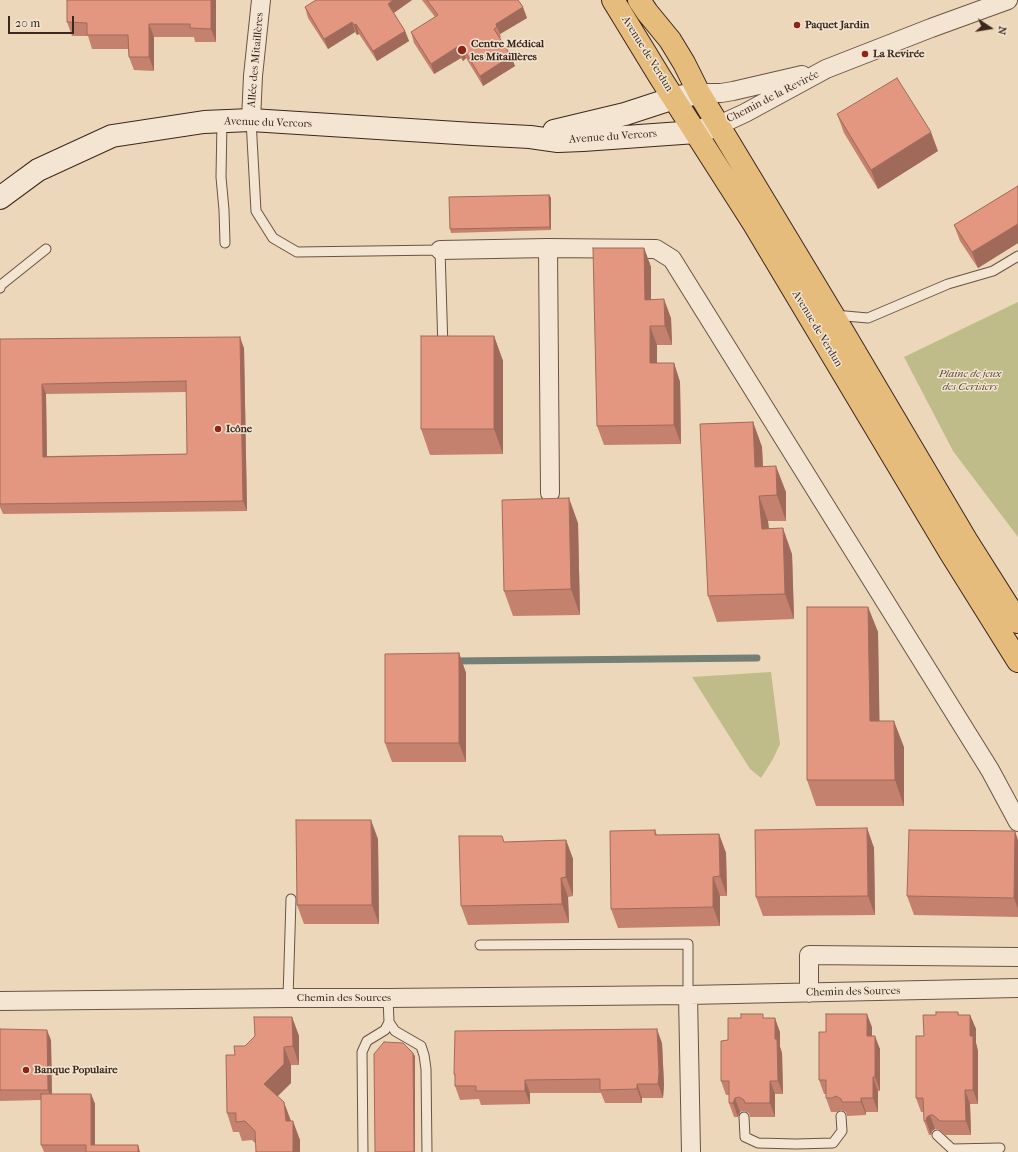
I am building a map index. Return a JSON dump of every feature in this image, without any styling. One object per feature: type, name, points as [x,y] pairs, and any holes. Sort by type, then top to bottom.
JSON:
[{"type":"main road","name":"Avenue de Verdun","points":[[613,0],[660,77],[754,224],[950,552],[1018,661]]},
{"type":"main road","name":"Avenue de Verdun","points":[[638,0],[670,40],[684,63],[699,93],[834,315],[968,542],[1018,622]]},
{"type":"street","name":"Allée des Mitaillères","points":[[250,120],[261,0]]},
{"type":"street","name":"Chemin de la Revirée","points":[[719,125],[745,113],[826,69],[1008,0]]},
{"type":"street","name":"Chemin de la Revirée","points":[[699,93],[721,93],[733,91],[826,69]]},
{"type":"street","name":"Avenue du Vercors","points":[[530,137],[625,114],[674,98],[699,93]]},
{"type":"street","name":"Avenue du Vercors","points":[[0,198],[38,170],[112,136],[204,122],[250,120],[530,137],[558,141],[696,132],[719,125]]},
{"type":"street","points":[[440,250],[548,248],[656,250],[672,259],[990,770],[1018,822]]},
{"type":"street","points":[[548,248],[550,493]]},
{"type":"street","points":[[809,993],[809,955],[1018,957]]},
{"type":"street","name":"Chemin des Sources","points":[[0,1001],[688,995],[1018,988]]},
{"type":"street","points":[[688,995],[691,1152]]},
{"type":"lane","points":[[250,120],[256,211],[273,238],[297,252],[440,250],[443,352]]},
{"type":"lane","points":[[222,121],[221,177],[225,243]]},
{"type":"lane","points":[[0,288],[46,249]]},
{"type":"lane","points":[[834,315],[868,318],[948,284],[993,271],[1018,256]]},
{"type":"lane","points":[[288,998],[291,899]]},
{"type":"lane","points":[[480,945],[688,944],[688,995]]},
{"type":"lane","points":[[363,1152],[362,1052],[367,1041],[385,1030],[389,1022],[388,998]]},
{"type":"lane","points":[[389,1022],[395,1031],[421,1046],[424,1055],[426,1069],[427,1152]]},
{"type":"lane","points":[[744,1117],[745,1137],[758,1143],[796,1144],[833,1143],[842,1131],[841,1116]]},
{"type":"lane","points":[[937,1135],[952,1149],[1000,1148]]},
{"type":"green space","name":"Plaine de jeux des Cerisiers","points":[[1018,302],[1018,537],[953,451],[904,357]]},
{"type":"green space","points":[[771,672],[780,744],[773,759],[761,778],[750,769],[692,677]]},
{"type":"building","points":[[67,0],[211,0],[211,29],[190,28],[190,24],[149,24],[149,57],[129,57],[128,35],[87,35],[87,23],[67,22]]},
{"type":"building","points":[[316,0],[393,0],[388,4],[405,31],[373,51],[356,24],[354,25],[352,22],[324,39],[305,7]]},
{"type":"building","name":"Centre Médical les Mitaillères","points":[[427,0],[518,0],[523,7],[496,24],[497,27],[494,29],[511,56],[480,76],[463,48],[459,50],[457,47],[431,64],[411,32],[438,15]]},
{"type":"building","points":[[897,78],[931,132],[871,170],[837,114]]},
{"type":"building","points":[[1018,186],[1018,224],[972,252],[954,225]]},
{"type":"building","points":[[549,195],[550,227],[450,229],[449,197]]},
{"type":"building","points":[[593,248],[644,248],[645,300],[664,299],[665,326],[650,326],[650,363],[674,363],[674,425],[597,426]]},
{"type":"building","points":[[421,336],[494,336],[494,429],[421,429]]},
{"type":"building","name":"Icône","points":[[240,337],[243,501],[0,504],[0,339]],"holes":[[[186,381],[187,454],[43,457],[42,384]]]},
{"type":"building","points":[[753,422],[755,467],[776,466],[777,495],[759,496],[762,529],[783,528],[785,594],[708,596],[700,424]]},
{"type":"building","points":[[569,498],[571,589],[504,591],[502,500]]},
{"type":"building","points":[[807,607],[868,607],[870,721],[894,721],[895,780],[807,780]]},
{"type":"building","points":[[459,653],[459,743],[385,743],[385,654]]},
{"type":"building","points":[[296,820],[371,820],[372,905],[297,905]]},
{"type":"building","points":[[867,828],[868,896],[756,897],[755,830]]},
{"type":"building","points":[[655,830],[655,835],[719,834],[720,876],[713,877],[713,907],[611,909],[610,831]]},
{"type":"building","points":[[909,830],[1015,831],[1014,898],[907,896]]},
{"type":"building","points":[[459,836],[502,836],[504,842],[566,840],[566,877],[561,878],[562,904],[461,906]]},
{"type":"building","points":[[936,1012],[958,1012],[958,1015],[970,1015],[970,1036],[973,1036],[973,1090],[965,1090],[966,1121],[940,1121],[933,1115],[930,1115],[927,1117],[926,1121],[924,1121],[923,1098],[916,1098],[916,1036],[924,1036],[923,1015],[936,1015]]},
{"type":"building","points":[[741,1014],[763,1014],[763,1018],[775,1018],[778,1081],[770,1081],[770,1103],[745,1103],[744,1100],[739,1097],[735,1098],[733,1103],[729,1103],[729,1081],[721,1081],[721,1041],[728,1040],[728,1018],[741,1018]]},
{"type":"building","points":[[826,1014],[867,1014],[867,1036],[875,1036],[875,1077],[873,1077],[873,1098],[861,1098],[861,1102],[842,1102],[841,1099],[836,1096],[826,1098],[826,1080],[819,1080],[819,1032],[826,1032]]},
{"type":"building","points":[[254,1017],[292,1017],[293,1046],[284,1047],[284,1064],[264,1084],[284,1102],[286,1121],[293,1121],[293,1152],[256,1152],[255,1131],[245,1121],[236,1122],[236,1113],[227,1113],[226,1055],[235,1055],[234,1046],[245,1046],[255,1036]]},
{"type":"building","name":"Banque Populaire","points":[[0,1029],[47,1030],[48,1090],[0,1090]]},
{"type":"building","points":[[657,1029],[659,1072],[658,1084],[637,1084],[637,1089],[600,1090],[600,1079],[525,1080],[525,1091],[476,1091],[476,1086],[455,1086],[455,1031]]},
{"type":"building","points":[[384,1042],[403,1043],[413,1053],[414,1152],[375,1152],[374,1054]]},
{"type":"building","points":[[41,1094],[91,1094],[91,1145],[138,1145],[138,1152],[86,1152],[86,1145],[41,1145]]},
{"type":"waterway","points":[[453,661],[757,658]]},
{"type":"place","name":"Paquet Jardin","points":[[797,25]]},
{"type":"place","name":"Centre Médical les Mitaillères","points":[[462,50]]},
{"type":"place","name":"La Revirée","points":[[865,54]]},
{"type":"place","name":"Icône","points":[[218,429]]},
{"type":"place","name":"Banque Populaire","points":[[26,1070]]}]
